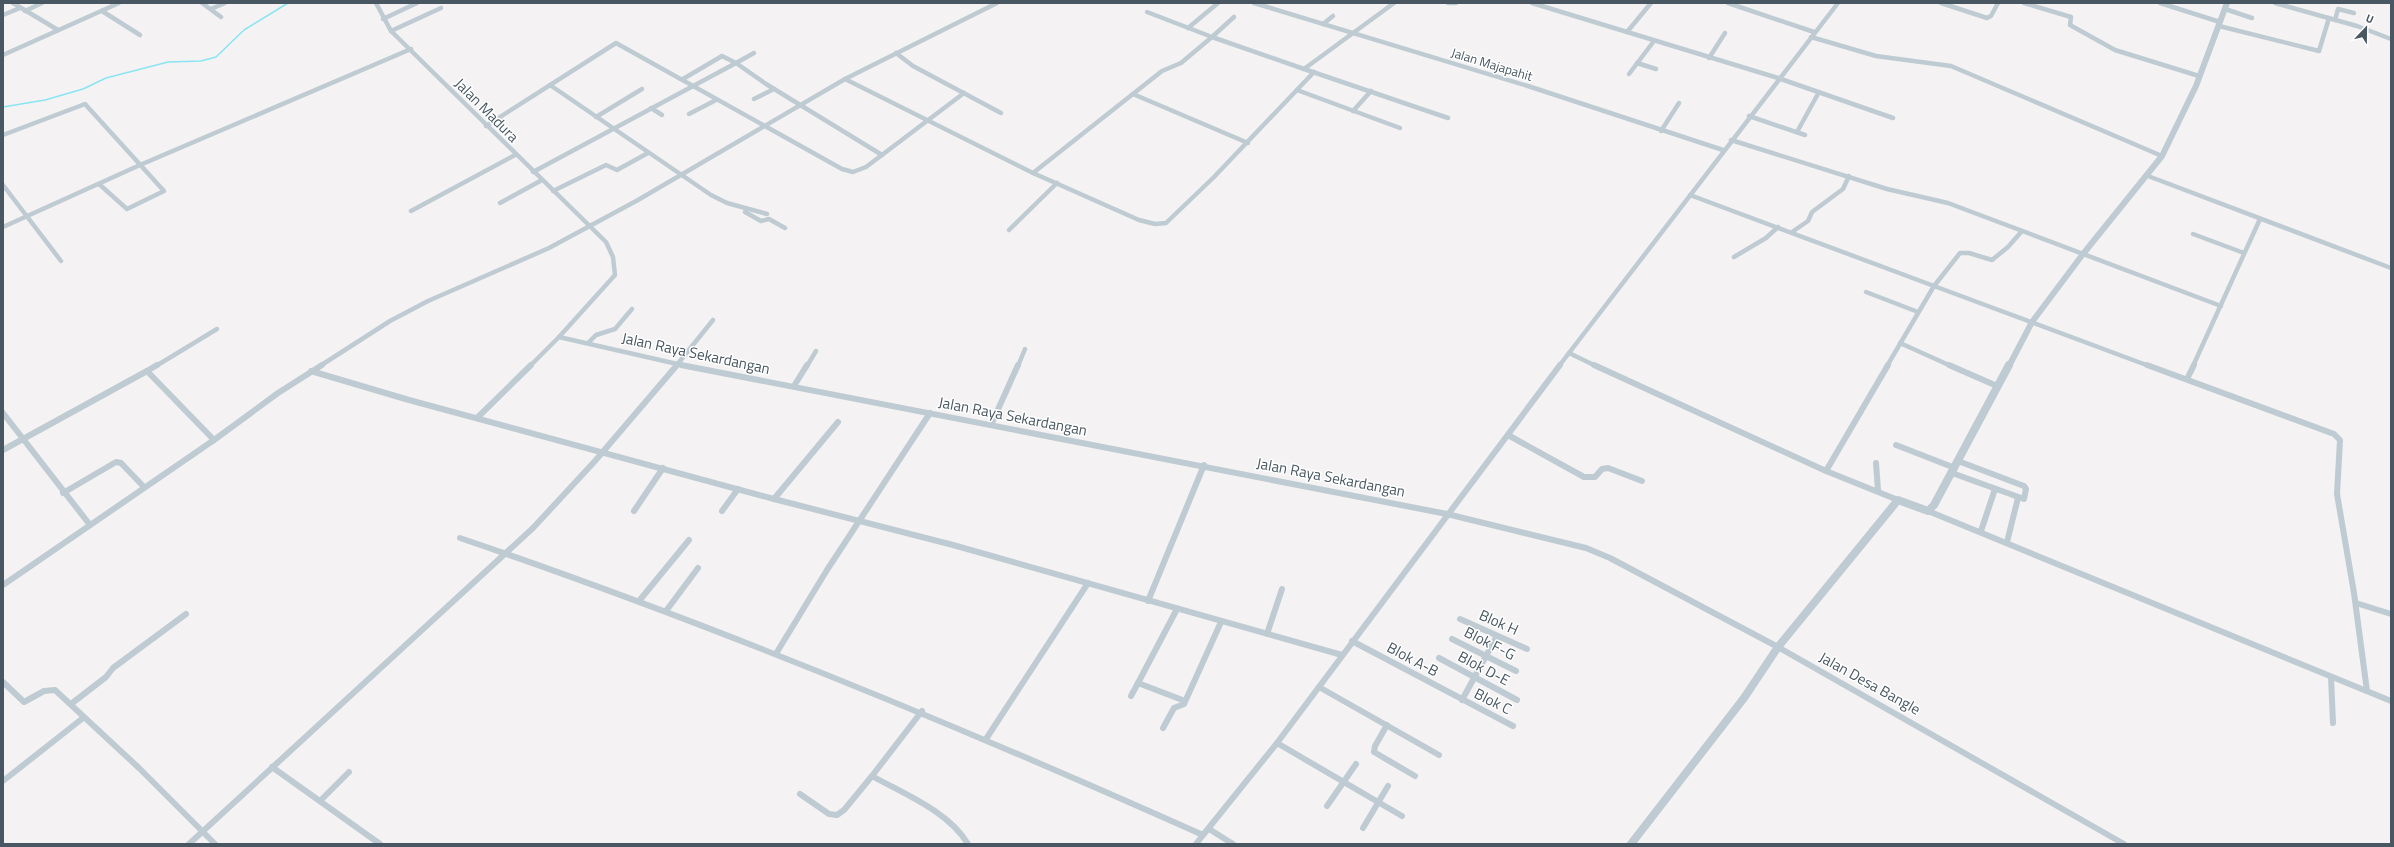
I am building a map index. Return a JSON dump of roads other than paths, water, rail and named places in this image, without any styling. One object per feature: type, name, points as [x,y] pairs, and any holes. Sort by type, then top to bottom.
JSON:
[{"type":"street","points":[[13,3],[58,30]]},
{"type":"street","points":[[25,10],[42,3]]},
{"type":"street","points":[[3,55],[119,3]]},
{"type":"street","points":[[202,3],[221,17]]},
{"type":"street","points":[[211,9],[225,3]]},
{"type":"street","name":"Jalan Madura","points":[[376,3],[383,19],[391,31],[411,49],[486,126],[590,226]]},
{"type":"street","points":[[383,19],[417,3]]},
{"type":"street","points":[[3,584],[214,440],[311,371],[415,308],[549,248],[590,226],[845,79],[997,3]]},
{"type":"street","points":[[1188,28],[1218,3]]},
{"type":"street","name":"Jalan Majapahit","points":[[1254,3],[1524,86],[1661,132],[1723,150]]},
{"type":"street","points":[[1304,69],[1394,3]]},
{"type":"street","points":[[1448,3],[1456,3]]},
{"type":"street","points":[[1532,3],[1778,78],[1893,118]]},
{"type":"street","points":[[1626,32],[1651,3]]},
{"type":"street","points":[[1728,3],[1812,35],[1876,56],[1951,66],[2162,156]]},
{"type":"street","points":[[1196,844],[1277,743],[1447,514],[1690,195],[1730,140],[1838,3]]},
{"type":"street","points":[[1941,3],[1987,18],[1991,16],[1998,3]]},
{"type":"street","points":[[2024,3],[2071,17],[2072,19],[2070,25],[2116,50],[2200,76]]},
{"type":"street","points":[[2160,3],[2220,24],[2319,51],[2330,18]]},
{"type":"street","points":[[2275,3],[2330,18],[2391,39]]},
{"type":"street","points":[[1928,511],[1940,496],[2032,322],[2082,254],[2148,176],[2162,156],[2178,126],[2200,76],[2226,6],[2252,18]]},
{"type":"street","points":[[3,15],[20,8]]},
{"type":"street","points":[[391,31],[441,8]]},
{"type":"street","points":[[2335,20],[2338,9],[2354,13]]},
{"type":"street","points":[[102,11],[140,35]]},
{"type":"street","points":[[1147,12],[1212,37],[1448,118]]},
{"type":"street","points":[[1323,24],[1332,16]]},
{"type":"street","points":[[1033,172],[1162,71],[1181,63],[1234,17]]},
{"type":"street","points":[[1709,58],[1725,33]]},
{"type":"street","points":[[1628,74],[1654,41]]},
{"type":"street","points":[[486,126],[616,42],[694,85],[716,100],[765,125],[810,152],[847,171],[855,171],[866,167],[926,120],[964,93]]},
{"type":"street","points":[[3,227],[140,165],[411,49]]},
{"type":"street","points":[[533,172],[612,128],[754,53]]},
{"type":"street","points":[[896,53],[913,66],[1001,113]]},
{"type":"street","points":[[683,79],[722,56],[736,63],[774,89],[882,155]]},
{"type":"street","points":[[1637,63],[1656,69]]},
{"type":"street","points":[[845,79],[1057,183],[1139,220],[1152,224],[1164,224],[1177,214],[1248,143],[1314,72]]},
{"type":"street","points":[[550,85],[679,175],[727,203],[767,214]]},
{"type":"street","points":[[596,117],[642,89]]},
{"type":"street","points":[[754,99],[774,89]]},
{"type":"street","points":[[1297,90],[1400,128]]},
{"type":"street","points":[[1353,111],[1371,91]]},
{"type":"street","points":[[1797,132],[1819,92]]},
{"type":"street","points":[[1134,94],[1248,143]]},
{"type":"street","points":[[689,114],[716,100]]},
{"type":"street","points":[[1661,132],[1679,103]]},
{"type":"street","points":[[3,135],[85,104],[164,190],[164,193],[127,209],[99,184]]},
{"type":"street","points":[[651,108],[662,116]]},
{"type":"street","points":[[1749,116],[1805,135]]},
{"type":"street","points":[[1730,140],[1887,189],[1948,203],[2221,306]]},
{"type":"street","points":[[553,191],[606,164],[616,170],[648,153]]},
{"type":"street","points":[[410,211],[516,155]]},
{"type":"street","points":[[1792,232],[1808,221],[1812,212],[1843,189],[1849,176]]},
{"type":"street","points":[[2148,176],[2391,268]]},
{"type":"street","points":[[500,204],[542,180]]},
{"type":"street","points":[[1009,230],[1057,183]]},
{"type":"street","points":[[3,185],[61,261]]},
{"type":"street","points":[[1690,195],[2032,322],[2074,336],[2328,431],[2340,438],[2337,494],[2356,603],[2367,691]]},
{"type":"street","points":[[745,212],[761,221],[770,219],[785,228]]},
{"type":"street","points":[[2187,379],[2260,219]]},
{"type":"street","points":[[477,418],[559,337],[615,276],[614,257],[606,242],[590,226]]},
{"type":"street","points":[[1734,257],[1766,238],[1778,228]]},
{"type":"street","points":[[1826,471],[1918,312],[1934,286],[1960,253],[1969,253],[1992,260],[2008,247],[2022,231]]},
{"type":"street","points":[[2192,234],[2244,253]]},
{"type":"street","points":[[1866,292],[1918,312]]},
{"type":"street","points":[[588,343],[596,335],[617,328],[632,309]]},
{"type":"street","points":[[189,844],[465,590],[508,554],[561,500],[713,320]]},
{"type":"street","points":[[3,450],[147,371],[217,329]]},
{"type":"street","name":"Jalan Raya Sekardangan","points":[[559,337],[677,364],[1204,465],[1447,514],[1599,553]]},
{"type":"street","points":[[1900,343],[1997,386]]},
{"type":"street","points":[[991,425],[1025,349]]},
{"type":"street","points":[[794,386],[816,351]]},
{"type":"street","points":[[1570,353],[1746,436],[1826,471],[1981,531],[2391,701]]},
{"type":"street","points":[[147,371],[214,440]]},
{"type":"street","points":[[311,371],[353,385],[774,499],[861,520],[1342,655]]},
{"type":"street","points":[[3,413],[63,493],[90,525]]},
{"type":"street","points":[[777,652],[930,413]]},
{"type":"street","points":[[774,499],[838,422]]},
{"type":"street","points":[[1508,435],[1584,477],[1595,477],[1602,469],[1608,468],[1642,481]]},
{"type":"street","points":[[1896,445],[1955,467],[2024,486],[2026,490],[2024,499],[1995,489],[1955,467]]},
{"type":"street","points":[[63,493],[116,462],[120,463],[144,487]]},
{"type":"street","points":[[1876,463],[1878,490]]},
{"type":"street","points":[[1148,601],[1204,465]]},
{"type":"street","points":[[634,511],[663,468]]},
{"type":"street","points":[[722,511],[738,489]]},
{"type":"street","points":[[1981,531],[1995,489]]},
{"type":"street","points":[[2007,542],[2018,498]]},
{"type":"street","points":[[1631,844],[1744,698],[1778,647],[1898,500]]},
{"type":"street","points":[[460,538],[639,601],[777,652],[922,711],[1204,835]]},
{"type":"street","points":[[639,601],[690,540]]},
{"type":"street","name":"Jalan Desa Bangle","points":[[1599,553],[1778,647],[2124,844]]},
{"type":"street","points":[[666,611],[698,568]]},
{"type":"street","points":[[986,739],[1088,583]]},
{"type":"street","points":[[1267,634],[1282,589]]},
{"type":"street","points":[[2356,603],[2391,614]]},
{"type":"street","points":[[1131,696],[1176,609]]},
{"type":"street","points":[[71,704],[106,677],[112,669],[186,614]]},
{"type":"street","name":"Blok H","points":[[1460,619],[1527,649]]},
{"type":"street","points":[[1163,728],[1174,708],[1182,706],[1185,701],[1221,622]]},
{"type":"street","points":[[1462,700],[1497,636]]},
{"type":"street","name":"Blok F-G","points":[[1452,639],[1516,671]]},
{"type":"street","name":"Blok A-B","points":[[1352,641],[1462,700]]},
{"type":"street","name":"Blok D-E","points":[[1439,658],[1518,700]]},
{"type":"street","points":[[2331,677],[2333,723]]},
{"type":"street","points":[[3,682],[24,702],[50,689],[55,690],[71,704],[83,718],[138,768],[215,844]]},
{"type":"street","points":[[1138,683],[1185,701]]},
{"type":"street","points":[[1319,687],[1439,755]]},
{"type":"street","name":"Blok C","points":[[1462,700],[1513,726]]},
{"type":"street","points":[[800,794],[830,814],[838,815],[844,810],[872,776],[922,711]]},
{"type":"street","points":[[3,781],[83,718]]},
{"type":"street","points":[[1388,725],[1375,746],[1374,752],[1415,776]]},
{"type":"street","points":[[1277,743],[1402,816]]},
{"type":"street","points":[[1328,806],[1356,764]]},
{"type":"street","points":[[272,767],[380,844]]},
{"type":"street","points":[[320,801],[350,772]]},
{"type":"street","points":[[872,776],[952,824],[965,837],[968,844]]},
{"type":"street","points":[[1363,828],[1388,786]]},
{"type":"street","points":[[1209,829],[1233,844]]},
{"type":"waterway","points":[[3,107],[45,100],[83,89],[106,78],[168,62],[201,61],[216,57],[244,30],[288,3]]}]
